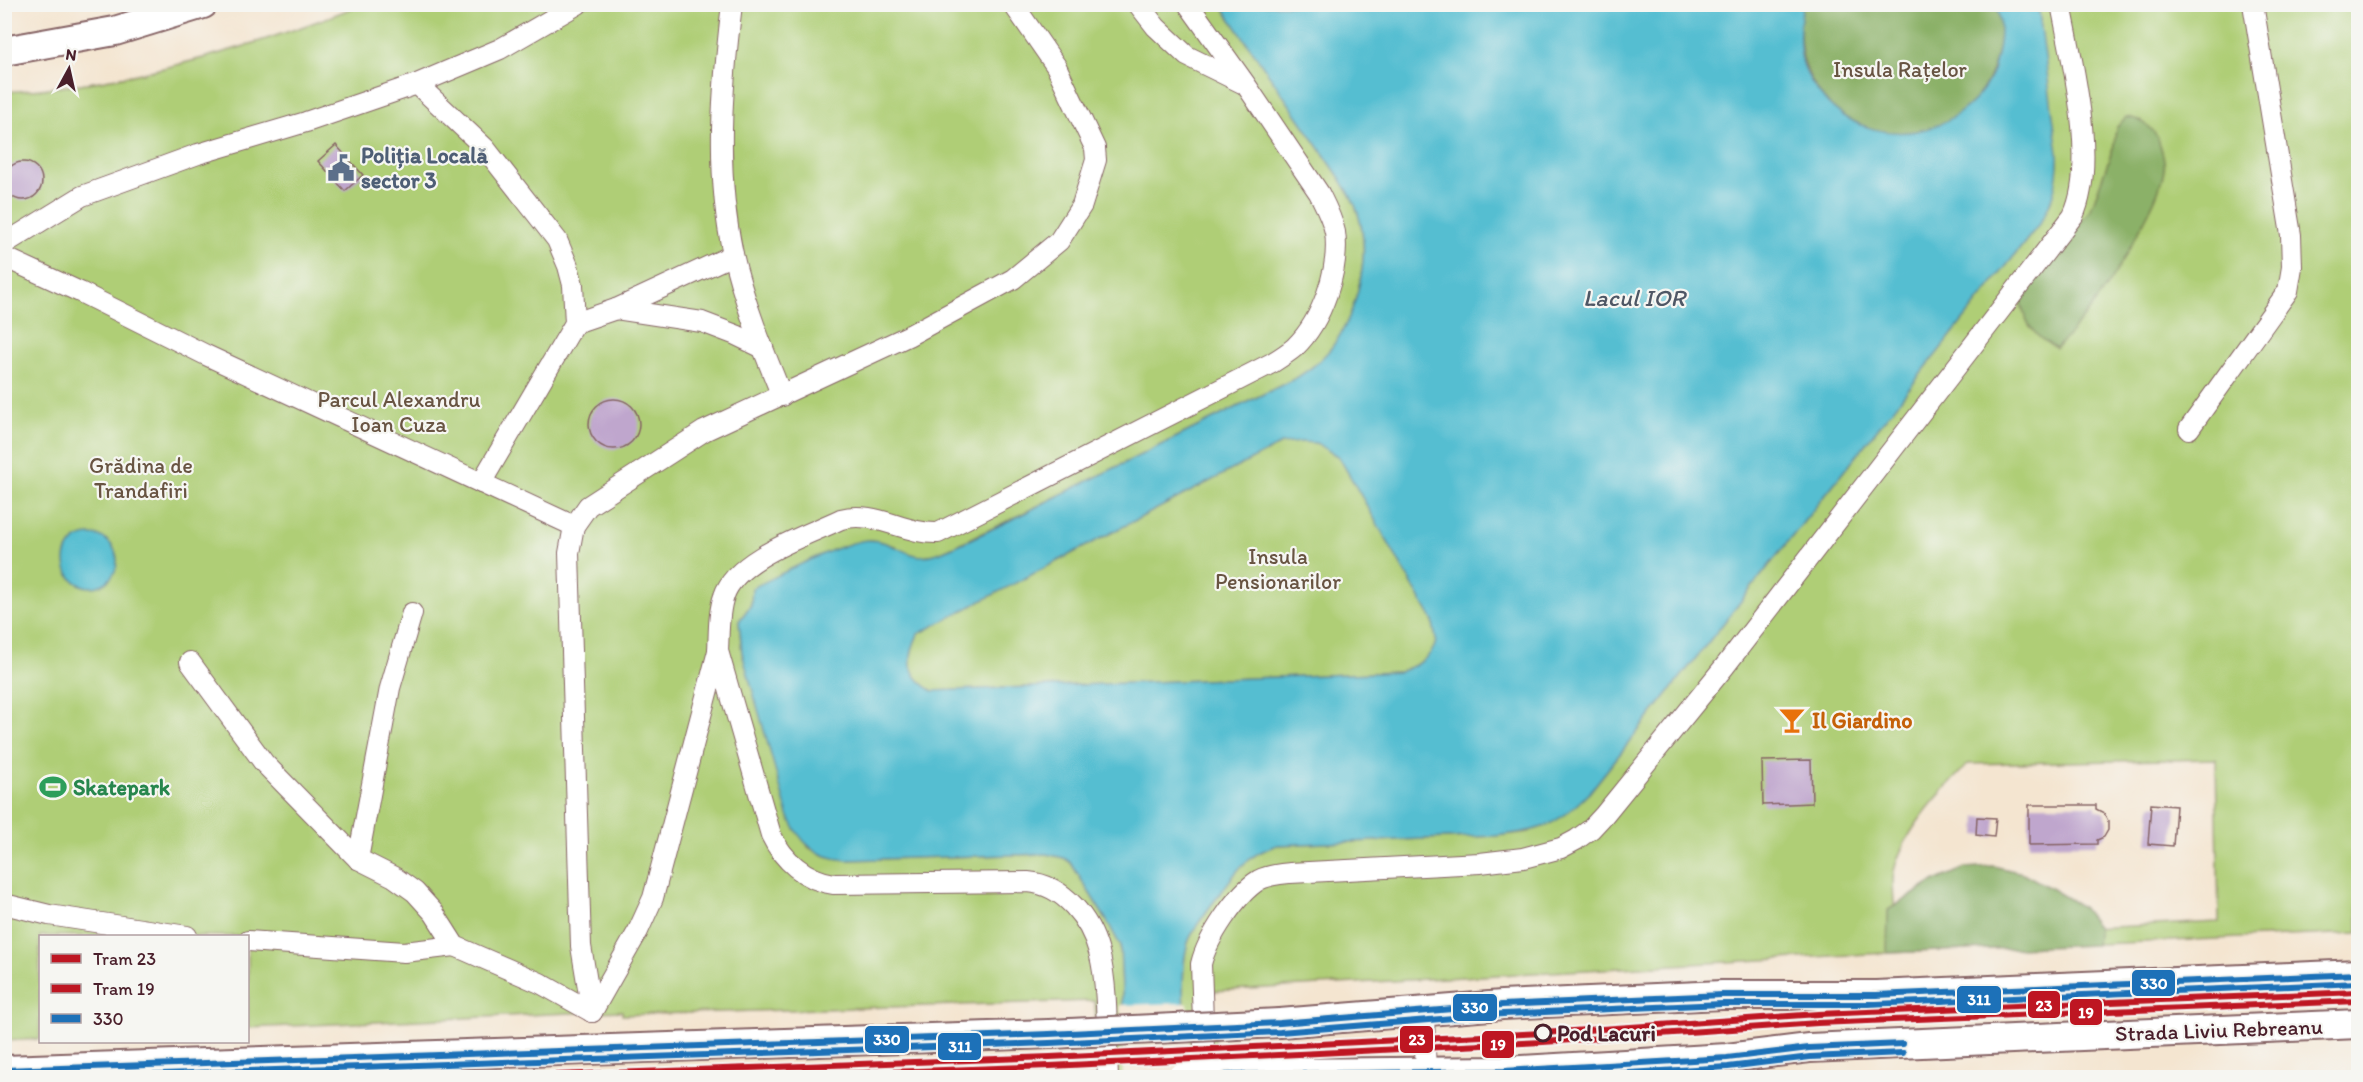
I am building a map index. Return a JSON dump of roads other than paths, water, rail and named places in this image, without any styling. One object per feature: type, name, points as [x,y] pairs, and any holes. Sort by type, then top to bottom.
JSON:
[{"type":"main road","points":[[4,51],[115,31],[203,4]]},
{"type":"main road","points":[[4,1070],[1049,1034],[1280,1023],[1502,1005],[1710,996],[1876,995],[2358,974]]},
{"type":"main road","name":"Strada Liviu Rebreanu","points":[[1181,1077],[1281,1073],[1426,1075],[1716,1058],[1809,1048],[2358,1024]]},
{"type":"street","points":[[4,244],[82,196],[198,154],[306,122],[417,84],[501,49],[578,4]]},
{"type":"street","points":[[732,4],[722,82],[721,143],[724,199],[733,255],[763,348],[782,396]]},
{"type":"street","points":[[592,1012],[581,934],[569,553],[574,526],[588,506],[694,438],[908,336],[1013,279],[1059,241],[1082,205],[1096,159],[1095,148],[1056,66],[1013,4]]},
{"type":"street","points":[[1138,4],[1156,27],[1187,56],[1246,86]]},
{"type":"street","points":[[592,1012],[638,931],[653,898],[718,651],[724,596],[741,571],[755,559],[855,515],[924,533],[938,533],[1272,363],[1295,346],[1314,320],[1329,284],[1335,248],[1335,231],[1329,212],[1319,193],[1188,4]]},
{"type":"street","points":[[1205,1077],[1201,964],[1203,954],[1212,934],[1257,881],[1265,877],[1290,873],[1514,859],[1561,848],[1576,840],[1597,822],[1725,666],[2073,216],[2082,189],[2084,157],[2077,89],[2061,4]]},
{"type":"street","points":[[2189,429],[2288,291],[2292,267],[2291,235],[2253,4]]},
{"type":"street","points":[[417,84],[485,148],[557,240],[573,285],[575,323],[481,483]]},
{"type":"street","points":[[575,323],[616,309],[733,255]]},
{"type":"street","points":[[4,257],[574,526]]},
{"type":"street","points":[[616,309],[702,322],[763,348]]},
{"type":"street","points":[[358,859],[390,688],[412,613]]},
{"type":"street","points":[[718,651],[771,835],[784,855],[800,871],[810,878],[834,884],[1039,883],[1056,889],[1069,901],[1086,924],[1099,953],[1105,1003],[1108,1077]]},
{"type":"street","points":[[190,662],[264,763],[358,859],[394,877],[415,892],[434,913],[455,946]]},
{"type":"street","points":[[4,903],[49,915],[181,935]]},
{"type":"street","points":[[249,942],[404,952],[455,946],[540,983],[592,1012]]},
{"type":"street","points":[[1424,1012],[1426,1075]]},
{"type":"water","name":"Lacul IOR","points":[[1221,5],[1803,5],[1800,30],[1801,56],[1806,72],[1818,92],[1834,109],[1853,121],[1873,129],[1895,132],[1917,131],[1939,125],[1972,103],[1986,85],[1995,63],[2000,34],[2000,19],[1996,5],[2038,5],[2058,153],[2054,192],[2037,227],[1589,793],[1557,820],[1526,832],[1496,836],[1277,845],[1259,853],[1234,875],[1189,940],[1185,953],[1183,988],[1188,1077],[1126,1077],[1120,945],[1071,863],[1064,858],[1046,854],[847,860],[826,856],[810,847],[798,834],[788,815],[742,653],[739,621],[751,605],[752,588],[811,560],[843,546],[869,540],[879,541],[919,556],[938,553],[1005,523],[1298,377],[1318,363],[1332,347],[1351,313],[1357,293],[1363,254],[1359,217],[1352,199],[1336,172]],"holes":[[[1316,443],[1339,457],[1433,621],[1436,641],[1434,647],[1431,653],[1416,665],[1399,672],[933,691],[924,685],[914,673],[911,660],[918,634],[1281,444]]]},
{"type":"water","points":[[86,535],[96,535],[110,542],[117,561],[110,580],[96,587],[86,587],[76,583],[69,576],[65,566],[65,556],[69,546],[76,539]]},
{"type":"tram line","name":"23","points":[[475,1078],[1050,1057],[1543,1033],[1818,1014],[2358,992]]},
{"type":"tram line","name":"19","points":[[728,1078],[1050,1066],[1543,1042],[1818,1023],[2358,1001]]},
{"type":"place","name":"Poliția Locală sector 3","points":[[341,168]]},
{"type":"place","name":"Il Giardino","points":[[1792,720]]},
{"type":"place","name":"Skatepark","points":[[53,787]]},
{"type":"place","name":"Pod Lacuri","points":[[1543,1033]]},
{"type":"park label","name":"Insula Rațelor","points":[[1900,69]]},
{"type":"park label","name":"Parcul Alexandru Ioan Cuza","points":[[399,412]]},
{"type":"park label","name":"Grădina de Trandafiri","points":[[141,478]]},
{"type":"park label","name":"Insula Pensionarilor","points":[[1278,568]]}]
